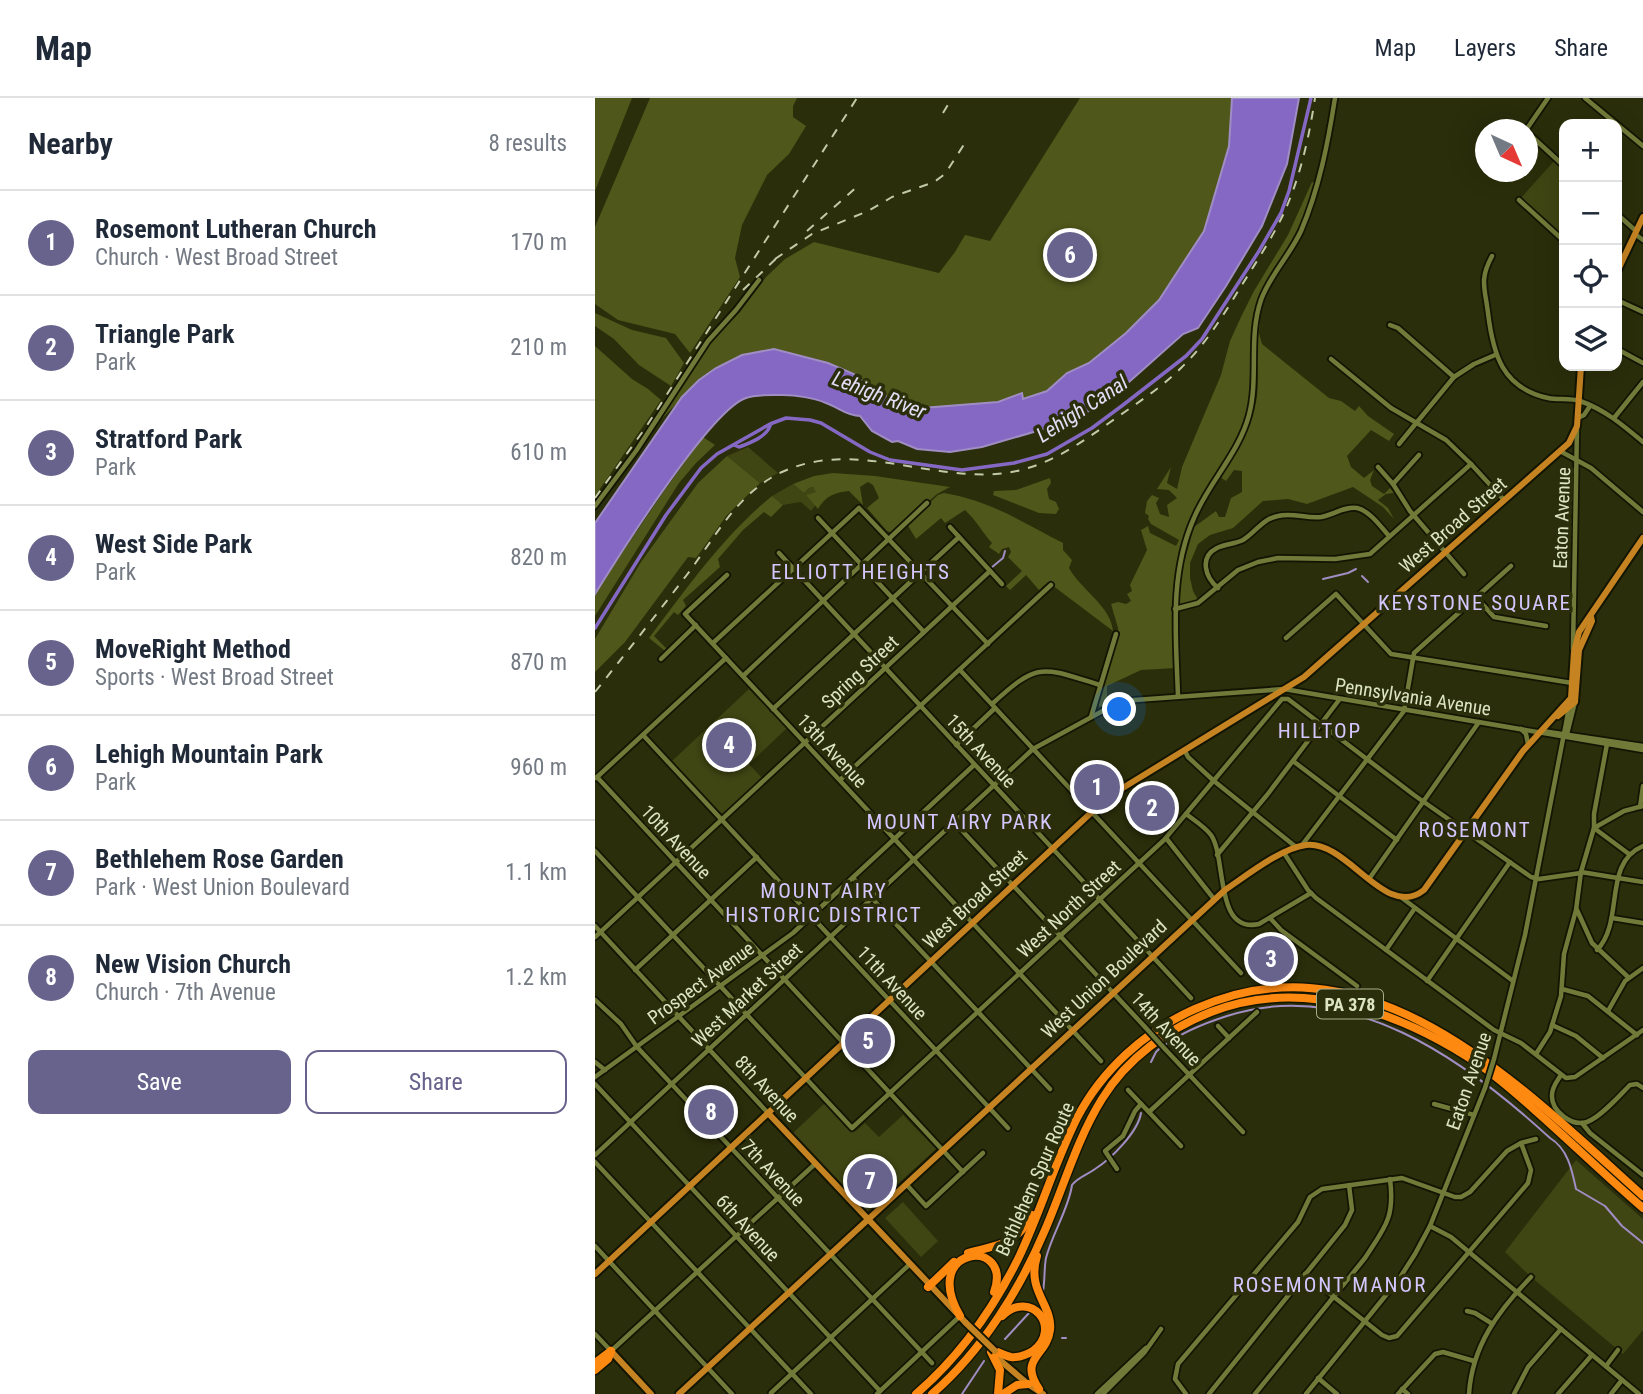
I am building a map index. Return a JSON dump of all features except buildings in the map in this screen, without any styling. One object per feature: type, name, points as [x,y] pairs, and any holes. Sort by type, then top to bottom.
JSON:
[{"type":"highway","name":"Bethlehem Spur Route","points":[[916,1394],[962,1346],[984,1316],[1017,1260],[1077,1119],[1093,1091],[1134,1047],[1166,1024],[1217,999],[1266,989],[1297,987],[1344,993],[1399,1011],[1456,1040],[1524,1090],[1643,1195]]},
{"type":"highway","name":"Bethlehem Spur Route","points":[[934,1394],[976,1348],[1018,1285],[1045,1229],[1085,1130],[1102,1098],[1124,1070],[1171,1031],[1193,1019],[1241,1003],[1281,997],[1305,997],[1353,1004],[1405,1023],[1456,1050],[1510,1088],[1643,1208]]},
{"type":"highway","points":[[930,1287],[963,1255],[999,1247],[1013,1240],[1029,1219],[1054,1172]]},
{"type":"highway","points":[[993,1352],[1000,1370],[1000,1394],[1017,1385],[1036,1387],[1031,1364],[1045,1344],[1051,1329],[1050,1320],[1037,1291],[1034,1274],[1035,1261],[1045,1229]]},
{"type":"highway","points":[[930,1287],[969,1257],[980,1256],[991,1262],[997,1276],[994,1293],[962,1346]]},
{"type":"highway","points":[[957,1265],[950,1275],[948,1287],[951,1301],[962,1321]]},
{"type":"highway","points":[[976,1348],[1010,1309],[1026,1306],[1037,1312],[1045,1329],[1042,1341],[1035,1349],[1014,1357],[993,1352]]},
{"type":"highway","points":[[595,1363],[611,1352]]},
{"type":"highway","points":[[595,1370],[608,1359],[611,1352]]},
{"type":"main road","points":[[1622,262],[1643,217]]},
{"type":"main road","points":[[1578,422],[1581,371]]},
{"type":"main road","name":"West Broad Street","points":[[595,1274],[1092,812],[1114,793],[1304,677],[1562,449],[1573,438],[1578,422]]},
{"type":"main road","points":[[1572,702],[1574,652],[1580,632],[1643,538]]},
{"type":"main road","points":[[1299,846],[1316,845],[1328,849],[1391,895],[1414,897],[1424,890],[1528,744],[1551,719],[1572,702],[1579,650],[1592,621],[1591,617]]},
{"type":"main road","name":"West Union Boulevard","points":[[679,1394],[1214,899],[1283,853],[1299,846]]},
{"type":"main road","name":"8th Avenue","points":[[768,1113],[962,1321],[993,1352],[1036,1387]]},
{"type":"main road","points":[[611,1352],[651,1394]]},
{"type":"street","points":[[1178,696],[1175,608],[1182,556],[1191,525],[1242,434],[1250,412],[1254,382],[1253,331],[1259,305],[1300,233],[1323,165],[1335,98]]},
{"type":"street","points":[[1535,119],[1548,98]]},
{"type":"street","points":[[1585,98],[1643,146]]},
{"type":"street","points":[[1538,141],[1559,161]]},
{"type":"street","points":[[1519,200],[1559,236]]},
{"type":"street","points":[[1622,219],[1643,240]]},
{"type":"street","points":[[1492,256],[1483,287],[1495,355],[1506,372],[1527,390],[1546,397],[1579,401],[1614,418],[1643,442]]},
{"type":"street","points":[[595,506],[636,450],[708,341],[759,280]]},
{"type":"street","points":[[1622,302],[1643,312]]},
{"type":"street","points":[[1390,326],[1398,328],[1454,377]]},
{"type":"street","points":[[1622,352],[1643,363]]},
{"type":"street","points":[[1399,444],[1454,377],[1495,355]]},
{"type":"street","points":[[1331,359],[1391,408],[1445,440],[1504,500]]},
{"type":"street","points":[[1614,418],[1642,384]]},
{"type":"street","points":[[1578,422],[1590,406]]},
{"type":"street","name":"Eaton Avenue","points":[[1574,652],[1578,422]]},
{"type":"street","points":[[1562,449],[1591,468],[1643,512]]},
{"type":"street","points":[[1393,484],[1419,455]]},
{"type":"street","points":[[1175,608],[1198,603],[1238,570],[1265,560],[1335,559],[1370,554],[1471,464]]},
{"type":"street","points":[[1378,467],[1393,484],[1413,515],[1464,573]]},
{"type":"street","points":[[743,676],[927,503]]},
{"type":"street","points":[[712,643],[859,508],[988,644]]},
{"type":"street","points":[[1218,588],[1210,581],[1206,569],[1210,554],[1218,547],[1244,539],[1275,516],[1290,514],[1322,517],[1358,508],[1366,512],[1389,536]]},
{"type":"street","points":[[818,518],[924,632]]},
{"type":"street","points":[[950,527],[1002,584]]},
{"type":"street","points":[[773,709],[959,537]]},
{"type":"street","name":"15th Avenue","points":[[779,553],[1191,998]]},
{"type":"street","points":[[1185,750],[1188,757],[1213,781],[1299,846],[1405,709],[1414,653],[1511,566]]},
{"type":"street","name":"Spring Street","points":[[595,937],[990,571]]},
{"type":"street","name":"13th Avenue","points":[[727,575],[685,614],[1101,1061]]},
{"type":"street","points":[[840,780],[1051,585]]},
{"type":"street","points":[[1286,638],[1337,594],[1388,652],[1573,683]]},
{"type":"street","points":[[1476,597],[1494,617],[1546,626]]},
{"type":"street","points":[[661,659],[696,625]]},
{"type":"street","points":[[1090,718],[1116,634]]},
{"type":"street","points":[[596,778],[726,658]]},
{"type":"street","points":[[960,670],[1241,972]]},
{"type":"street","points":[[956,745],[1021,678],[1037,672],[1056,672],[1100,685]]},
{"type":"street","name":"West Market Street","points":[[595,1155],[1033,749],[1124,700],[1284,689]]},
{"type":"street","name":"Pennsylvania Avenue","points":[[1284,689],[1643,748]]},
{"type":"street","points":[[1262,691],[1265,701]]},
{"type":"street","name":"West North Street","points":[[805,1078],[852,1128],[1166,838],[1280,700],[1288,699],[1321,724]]},
{"type":"street","points":[[1217,856],[1339,699]]},
{"type":"street","name":"Eaton Avenue","points":[[1306,1394],[1405,1271],[1430,1226],[1485,1088],[1514,981],[1572,702]]},
{"type":"street","points":[[1369,879],[1480,722]]},
{"type":"street","points":[[1321,724],[1423,802],[1536,878],[1581,873],[1643,882]]},
{"type":"street","points":[[1521,729],[1526,734],[1528,744]]},
{"type":"street","name":"Pennsylvania Avenue","points":[[1565,734],[1607,744],[1643,748]]},
{"type":"street","name":"11th Avenue","points":[[643,735],[1008,1128]]},
{"type":"street","points":[[1042,758],[1044,743]]},
{"type":"street","points":[[1536,1054],[1552,1025],[1562,989],[1564,954],[1576,910],[1581,873],[1594,828],[1594,814],[1607,744]]},
{"type":"street","points":[[1293,761],[1397,840]]},
{"type":"street","name":"Prospect Avenue","points":[[595,1077],[762,956],[811,916],[974,765]]},
{"type":"street","name":"10th Avenue","points":[[596,778],[963,1172]]},
{"type":"street","points":[[1594,828],[1624,811],[1641,806],[1643,786]]},
{"type":"street","points":[[1186,814],[1211,835],[1231,912],[1240,923],[1255,925],[1311,893]]},
{"type":"street","name":"14th Avenue","points":[[954,822],[1243,1132]]},
{"type":"street","points":[[1594,828],[1629,854]]},
{"type":"street","points":[[1166,838],[1214,899]]},
{"type":"street","points":[[1597,950],[1607,937],[1622,864],[1629,854],[1643,846]]},
{"type":"street","points":[[595,851],[805,1078]]},
{"type":"street","points":[[1283,853],[1311,893],[1500,1034],[1518,1041],[1568,1079],[1643,1030]]},
{"type":"street","points":[[635,970],[757,858]]},
{"type":"street","points":[[1427,981],[1510,862]]},
{"type":"street","points":[[853,878],[1050,1089]]},
{"type":"street","points":[[1402,898],[1514,981]]},
{"type":"street","points":[[1386,950],[1415,908]]},
{"type":"street","points":[[1576,910],[1597,950],[1628,977]]},
{"type":"street","points":[[1270,918],[1281,930],[1357,986]]},
{"type":"street","points":[[1612,918],[1643,923]]},
{"type":"street","name":"8th Avenue","points":[[595,926],[768,1113]]},
{"type":"street","points":[[1608,1011],[1628,977],[1643,968]]},
{"type":"street","points":[[1562,989],[1584,994],[1637,1035]]},
{"type":"street","name":"7th Avenue","points":[[595,1000],[621,1024],[636,1047],[932,1363]]},
{"type":"street","points":[[1149,1112],[1257,1012]]},
{"type":"street","points":[[1552,1025],[1576,1036],[1603,1058]]},
{"type":"street","points":[[1218,1026],[1229,1038]]},
{"type":"street","points":[[595,1062],[605,1070]]},
{"type":"street","points":[[1561,1074],[1552,1093],[1553,1104],[1570,1121],[1582,1123],[1594,1119],[1630,1085],[1643,1087]]},
{"type":"street","name":"6th Avenue","points":[[595,1084],[879,1393]]},
{"type":"street","points":[[1128,1090],[1181,1146]]},
{"type":"street","points":[[1117,1169],[1106,1153],[1123,1136],[1141,1104]]},
{"type":"street","points":[[1434,1104],[1474,1115]]},
{"type":"street","points":[[1582,1123],[1590,1133],[1643,1175]]},
{"type":"street","points":[[1186,1394],[1175,1379],[1178,1364],[1298,1222],[1310,1197],[1322,1189],[1407,1179],[1459,1197],[1468,1194],[1501,1157],[1521,1143],[1536,1139]]},
{"type":"street","points":[[1305,1274],[1385,1337],[1398,1335],[1529,1180],[1531,1167],[1521,1143]]},
{"type":"street","points":[[906,1184],[926,1206],[983,1153]]},
{"type":"street","points":[[595,1162],[811,1394]]},
{"type":"street","points":[[595,1334],[611,1352],[815,1164]]},
{"type":"street","points":[[1255,1394],[1365,1258],[1391,1213],[1393,1199],[1390,1179]]},
{"type":"street","points":[[1209,1394],[1348,1220],[1352,1204],[1349,1185]]},
{"type":"street","points":[[1430,1226],[1449,1235],[1639,1394]]},
{"type":"street","points":[[595,1245],[732,1394]]},
{"type":"street","points":[[771,1393],[910,1264]]},
{"type":"street","points":[[1469,1394],[1474,1361],[1492,1323],[1531,1277]]},
{"type":"street","points":[[1468,1311],[1492,1323]]},
{"type":"street","points":[[879,1393],[962,1321]]},
{"type":"street","points":[[1103,1394],[1134,1363],[1161,1329]]},
{"type":"street","points":[[1514,1394],[1528,1367],[1561,1329]]},
{"type":"street","points":[[1097,1394],[1146,1347]]},
{"type":"street","points":[[1606,1366],[1618,1350]]},
{"type":"street","points":[[1408,1394],[1400,1392],[1435,1354],[1443,1352],[1474,1361]]},
{"type":"street","points":[[1558,1394],[1592,1355]]},
{"type":"street","points":[[1318,1378],[1337,1394]]},
{"type":"street","points":[[1611,1394],[1622,1380]]},
{"type":"green space","points":[[595,98],[632,98],[595,191]]},
{"type":"green space","points":[[650,98],[797,98],[793,106],[793,117],[806,126],[789,154],[767,175],[742,225],[735,258],[740,277],[690,353],[675,334],[618,320],[595,304],[595,227]]},
{"type":"green space","points":[[1080,98],[1232,98],[1229,146],[1204,231],[1158,300],[1126,333],[1089,363],[1067,373],[1047,391],[1023,399],[1021,393],[998,402],[909,409],[867,386],[854,373],[828,363],[699,380],[656,425],[708,343],[740,312],[766,277],[785,259],[814,242],[939,273],[965,235],[990,241]]},
{"type":"green space","points":[[1554,161],[1559,166],[1559,234],[1520,199]]},
{"type":"green space","points":[[1312,182],[1316,183],[1302,220],[1267,282],[1256,308],[1252,336],[1251,395],[1244,423],[1234,446],[1195,511],[1180,549],[1175,588],[1176,668],[1141,670],[1107,686],[1107,703],[1099,707],[1098,695],[1118,636],[1111,604],[1126,604],[1131,601],[1127,594],[1132,591],[1130,585],[1147,550],[1141,530],[1148,526],[1150,533],[1176,546],[1179,540],[1151,524],[1145,513],[1147,501],[1152,495],[1159,498],[1156,503],[1160,514],[1169,517],[1167,505],[1177,498],[1169,490],[1157,489],[1171,467],[1167,483],[1177,489],[1182,467],[1221,375],[1230,341],[1254,291],[1288,235]]},
{"type":"green space","points":[[595,313],[632,330],[666,338],[684,363],[671,386],[639,365],[614,339],[595,326]]},
{"type":"green space","points":[[1260,319],[1259,333],[1262,344],[1329,398],[1341,401],[1355,411],[1359,406],[1368,416],[1394,434],[1389,441],[1371,430],[1347,456],[1351,467],[1364,478],[1374,470],[1370,480],[1372,486],[1384,494],[1390,488],[1394,493],[1386,494],[1378,500],[1388,508],[1394,519],[1383,507],[1353,487],[1307,504],[1288,499],[1263,501],[1233,528],[1210,535],[1198,544],[1190,563],[1190,578],[1198,600],[1178,607],[1181,573],[1194,527],[1216,511],[1219,517],[1225,517],[1231,498],[1242,492],[1242,471],[1234,470],[1226,481],[1220,477],[1243,438],[1255,407],[1258,386],[1257,338]]},
{"type":"green space","points":[[595,346],[632,379],[661,400],[595,496]]},
{"type":"green space","points":[[703,437],[715,445],[679,483],[595,616],[595,593]]},
{"type":"green space","points":[[748,447],[778,473],[760,483],[727,456]]},
{"type":"green space","points":[[727,456],[760,483],[727,515],[696,558],[688,557],[625,642],[595,672],[595,639],[641,562],[698,483]]},
{"type":"green space","points":[[833,473],[950,487],[937,494],[893,533],[887,531],[867,508],[879,498],[873,485],[868,482],[860,487],[863,505],[849,491],[830,496],[818,509],[806,495],[816,492],[813,487],[804,493],[793,484],[814,476]]},
{"type":"green space","points":[[1050,478],[1051,483],[1047,489],[1049,499],[1056,502],[1059,509],[1056,514],[1039,513],[993,495],[994,491],[1016,490]]},
{"type":"green space","points":[[793,484],[804,493],[813,487],[817,491],[813,501],[815,506],[811,511],[801,502],[783,505],[772,496]]},
{"type":"green space","points":[[944,493],[977,501],[1063,543],[1063,550],[1072,560],[1069,568],[1107,614],[1113,631],[1048,582],[1039,590],[1026,575],[1010,590],[1006,586],[1022,571],[1008,557],[1011,552],[1009,547],[1002,549],[999,554],[989,547],[992,543],[965,510],[945,523],[941,518],[916,539],[907,524],[938,495]]},
{"type":"green space","points":[[772,496],[783,505],[771,517],[764,512],[743,530],[718,559],[720,567],[683,600],[686,606],[678,615],[674,612],[654,636],[666,648],[665,651],[649,638],[722,545]]},
{"type":"green space","points":[[749,689],[787,728],[749,764],[762,778],[723,815],[672,761]]},
{"type":"green space","points":[[825,1103],[851,1130],[856,1131],[865,1123],[879,1137],[903,1115],[936,1149],[867,1212],[793,1133]]},
{"type":"green space","points":[[1576,1160],[1643,1219],[1643,1330],[1623,1354],[1505,1252]]},
{"type":"green space","points":[[903,1202],[938,1241],[921,1257],[885,1218]]},
{"type":"water","name":"Lehigh River","points":[[1232,98],[1299,98],[1287,164],[1262,226],[1198,328],[1183,334],[1111,398],[1068,422],[982,447],[950,452],[917,449],[898,441],[892,442],[872,431],[860,416],[851,415],[816,400],[783,395],[746,398],[730,408],[710,428],[688,456],[643,519],[595,594],[595,523],[682,397],[716,368],[742,355],[774,349],[828,363],[854,374],[867,386],[909,409],[998,402],[1022,393],[1023,399],[1047,391],[1067,373],[1089,363],[1126,333],[1159,300],[1204,231],[1229,146]]},
{"type":"waterway","name":"Lehigh Canal","points":[[595,628],[666,515],[701,468],[717,454],[770,424],[786,418],[810,420],[821,423],[870,452],[890,460],[962,470],[1014,463],[1047,454],[1092,428],[1186,356],[1202,339],[1281,213],[1289,191],[1311,98]]},
{"type":"waterway","points":[[734,445],[739,447],[757,439],[770,426]]},
{"type":"waterway","points":[[991,568],[1003,558],[1005,551]]},
{"type":"waterway","points":[[1323,579],[1356,569]]},
{"type":"waterway","points":[[1362,576],[1368,582]]},
{"type":"waterway","points":[[1165,1045],[1187,1032],[1227,1016],[1273,1007],[1317,1007],[1361,1016],[1403,1033],[1481,1080],[1556,1143],[1568,1161],[1576,1189],[1605,1206],[1622,1226],[1643,1243]]},
{"type":"waterway","points":[[1151,1062],[1160,1048]]},
{"type":"waterway","points":[[1043,1291],[1046,1258],[1068,1203],[1072,1185],[1116,1152],[1135,1128],[1141,1113]]},
{"type":"waterway","points":[[1005,1339],[1029,1313]]},
{"type":"waterway","points":[[962,1394],[984,1361]]},
{"type":"railway","points":[[595,498],[646,427],[857,98]]},
{"type":"railway","points":[[943,113],[952,98]]},
{"type":"railway","points":[[595,692],[739,504],[766,481],[782,472],[808,463],[834,460],[861,460],[969,474],[1012,472],[1056,457],[1147,397],[1173,376],[1213,330],[1278,224],[1299,172],[1315,98]]},
{"type":"railway","points":[[775,259],[812,234],[868,211],[892,197],[934,182],[945,174],[965,143]]},
{"type":"railway","points":[[807,231],[859,185]]},
{"type":"railway","points":[[743,290],[781,254]]},
{"type":"place","name":"Lehigh Mountain Park","points":[[1070,255]]},
{"type":"place","name":"West Side Park","points":[[729,745]]},
{"type":"place","name":"Rosemont Lutheran Church","points":[[1097,787]]},
{"type":"place","name":"Triangle Park","points":[[1152,808]]},
{"type":"place","name":"Stratford Park","points":[[1271,959]]},
{"type":"place","name":"MoveRight Method","points":[[868,1041]]},
{"type":"place","name":"New Vision Church","points":[[711,1112]]},
{"type":"place","name":"Bethlehem Rose Garden","points":[[870,1181]]},
{"type":"district","name":"ELLIOTT HEIGHTS","points":[[861,572]]},
{"type":"district","name":"KEYSTONE SQUARE","points":[[1475,603]]},
{"type":"district","name":"HILLTOP","points":[[1320,731]]},
{"type":"district","name":"MOUNT AIRY PARK","points":[[960,822]]},
{"type":"district","name":"ROSEMONT","points":[[1475,830]]},
{"type":"district","name":"MOUNT AIRY HISTORIC DISTRICT","points":[[824,903]]},
{"type":"district","name":"ROSEMONT MANOR","points":[[1330,1285]]}]
